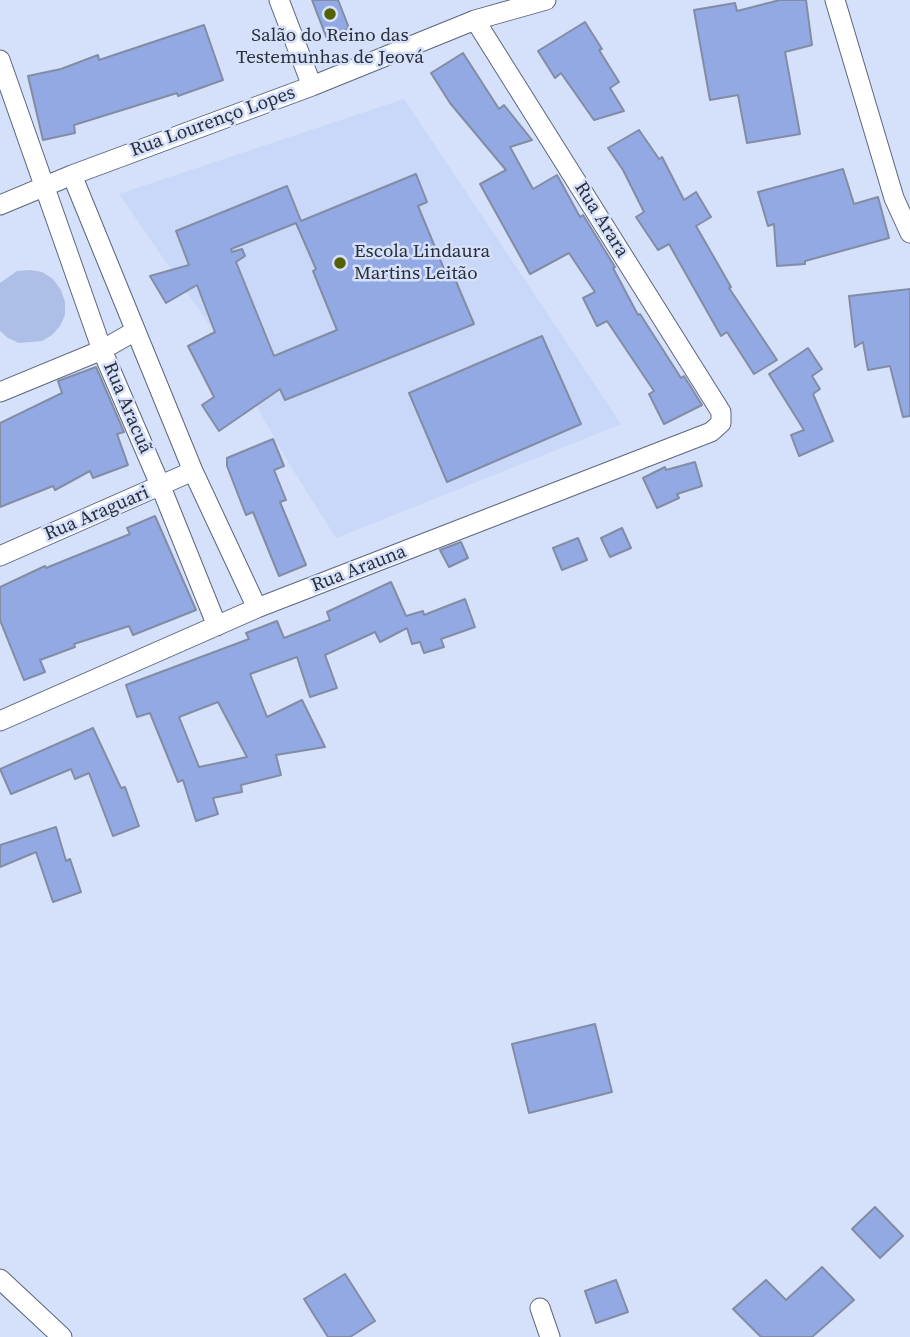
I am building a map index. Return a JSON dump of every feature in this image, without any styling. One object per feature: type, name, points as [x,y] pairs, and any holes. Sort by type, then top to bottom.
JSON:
[{"type":"street","points":[[279,0],[312,86]]},
{"type":"street","name":"Rua Lourenço Lopes","points":[[0,205],[72,175],[312,86],[475,20],[546,0]]},
{"type":"street","points":[[835,0],[894,198],[910,233]]},
{"type":"street","name":"Rua Arara","points":[[475,20],[721,412],[721,423]]},
{"type":"street","name":"Rua Aracuã","points":[[0,60],[102,350],[217,626]]},
{"type":"street","name":"Rua Aracuã","points":[[72,175],[193,471],[257,608]]},
{"type":"street","points":[[0,392],[102,350],[135,331]]},
{"type":"street","name":"Rua Arauna","points":[[0,721],[257,608],[711,432],[721,423]]},
{"type":"street","name":"Rua Araguari","points":[[0,556],[193,471]]},
{"type":"street","points":[[0,1279],[62,1337]]},
{"type":"street","points":[[540,1308],[550,1337]]},
{"type":"shaded area","name":"Escola Lindaura Martins Leitão","points":[[404,99],[621,424],[336,538],[291,467],[215,333],[119,194]]},
{"type":"shaded area","points":[[17,271],[42,272],[53,279],[65,302],[65,315],[52,335],[42,341],[19,343],[0,331],[0,283]]},
{"type":"building","name":"Salão do Reino das Testemunhas de Jeová","points":[[312,0],[338,0],[349,28],[327,39]]},
{"type":"building","points":[[780,0],[806,0],[812,45],[785,52],[800,134],[747,143],[738,95],[710,100],[694,10],[735,3],[737,11]]},
{"type":"building","points":[[585,22],[619,82],[610,88],[624,111],[594,120],[561,73],[555,78],[538,51]]},
{"type":"building","points":[[204,25],[223,80],[178,96],[177,93],[74,125],[75,133],[43,140],[28,76],[61,69],[98,55],[99,60]]},
{"type":"building","points":[[463,53],[499,109],[504,105],[532,140],[510,147],[533,189],[557,175],[580,217],[583,215],[615,267],[613,268],[638,315],[640,314],[681,378],[684,376],[702,405],[664,424],[649,394],[654,391],[607,321],[597,326],[583,298],[595,292],[569,253],[530,274],[480,184],[506,170],[450,103],[431,73]]},
{"type":"building","points":[[639,130],[659,159],[662,157],[684,200],[696,192],[711,217],[696,226],[731,287],[729,288],[777,360],[754,374],[727,332],[721,336],[669,244],[658,250],[636,217],[644,212],[623,170],[608,148]]},
{"type":"building","points":[[843,169],[854,204],[878,197],[889,238],[805,261],[805,264],[777,266],[774,224],[768,226],[758,192]]},
{"type":"building","points":[[416,174],[427,202],[418,206],[449,281],[455,279],[474,324],[285,400],[280,389],[219,431],[202,405],[214,397],[188,346],[215,332],[197,285],[166,303],[150,276],[189,265],[176,231],[287,186],[301,221]],"holes":[[[296,223],[316,269],[313,271],[337,330],[274,356],[236,262],[245,256],[242,249],[232,252],[231,249]]]},
{"type":"building","points":[[910,289],[910,416],[903,417],[890,366],[868,370],[863,342],[855,347],[849,296]]},
{"type":"building","points":[[542,336],[581,424],[447,482],[409,393]]},
{"type":"building","points":[[808,348],[822,369],[812,376],[820,389],[813,394],[833,441],[799,456],[791,435],[804,430],[769,374]]},
{"type":"building","points":[[96,367],[124,432],[117,434],[128,465],[93,478],[90,471],[55,490],[53,486],[0,507],[0,423],[62,393],[58,381]]},
{"type":"building","points":[[273,439],[284,466],[274,470],[286,500],[280,502],[306,565],[279,576],[253,512],[246,515],[227,466],[227,458]]},
{"type":"building","points":[[695,462],[702,486],[677,494],[679,498],[657,508],[643,478],[665,467],[666,470]]},
{"type":"building","points":[[155,516],[196,610],[133,635],[129,626],[74,644],[75,647],[40,660],[45,672],[24,680],[0,620],[0,587],[45,566],[46,568],[130,534],[127,528]]},
{"type":"building","points":[[622,528],[631,548],[610,557],[601,538]]},
{"type":"building","points":[[578,538],[587,560],[562,570],[553,548]]},
{"type":"building","points":[[461,542],[468,558],[449,567],[440,550]]},
{"type":"building","points":[[391,582],[406,616],[423,611],[424,615],[465,599],[475,627],[441,639],[444,647],[424,653],[420,642],[412,644],[407,628],[380,642],[375,632],[325,655],[337,688],[310,697],[297,657],[250,674],[267,717],[302,700],[325,747],[276,755],[281,775],[241,785],[242,792],[213,798],[218,814],[196,821],[183,780],[178,782],[150,713],[137,717],[126,685],[249,639],[246,633],[277,621],[284,638],[330,620],[327,612]],"holes":[[[218,702],[247,757],[199,767],[179,717]]]},
{"type":"building","points":[[93,728],[121,788],[125,787],[139,826],[113,836],[89,773],[75,779],[71,769],[11,794],[0,769]]},
{"type":"building","points":[[56,827],[66,861],[70,859],[81,892],[53,902],[36,852],[0,867],[0,845]]},
{"type":"building","points":[[595,1024],[612,1092],[529,1113],[512,1044]]},
{"type":"building","points":[[875,1207],[903,1236],[880,1258],[852,1229]]},
{"type":"building","points":[[822,1267],[854,1300],[812,1337],[761,1337],[733,1309],[766,1280],[786,1300]]},
{"type":"building","points":[[345,1274],[375,1321],[350,1337],[328,1337],[304,1299]]},
{"type":"building","points":[[616,1280],[628,1312],[596,1323],[585,1291]]},
{"type":"place","name":"Salão do Reino das Testemunhas de Jeová","points":[[330,14]]},
{"type":"place","name":"Escola Lindaura Martins Leitão","points":[[340,263]]}]
